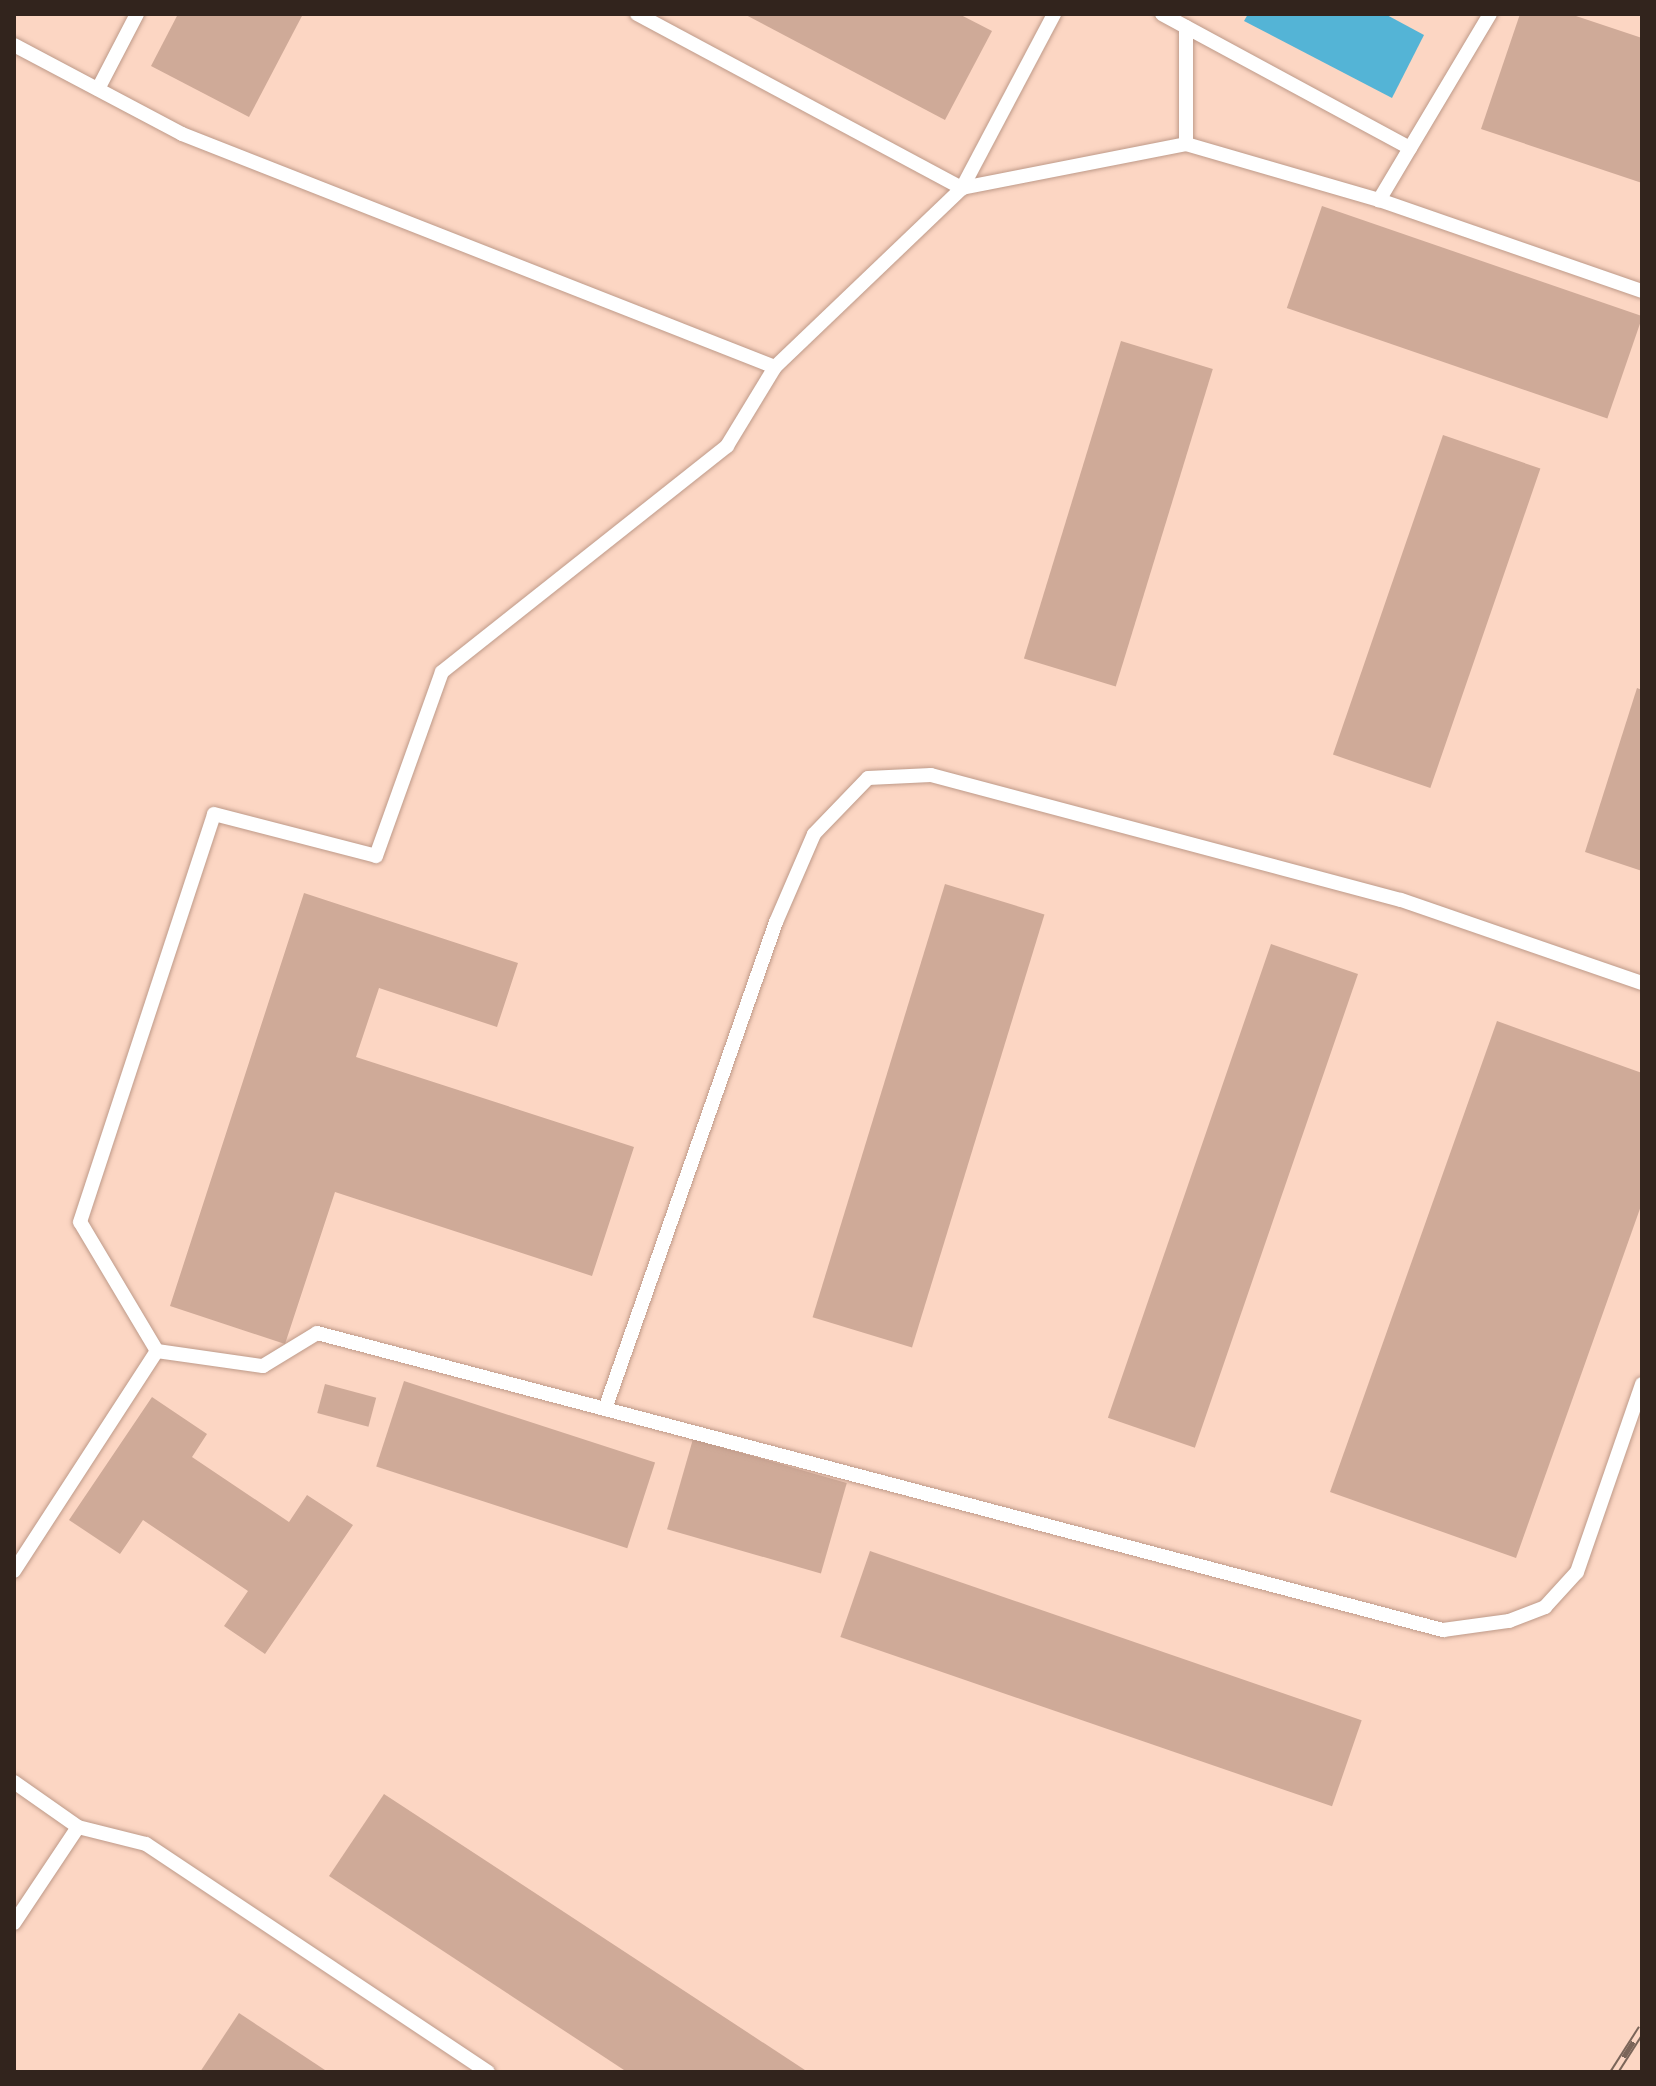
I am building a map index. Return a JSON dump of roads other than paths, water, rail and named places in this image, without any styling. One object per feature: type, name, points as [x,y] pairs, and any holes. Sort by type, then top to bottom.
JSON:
[{"type":"lane","points":[[98,89],[137,14]]},
{"type":"lane","points":[[637,14],[962,188],[1186,144],[1379,200],[1642,291]]},
{"type":"lane","points":[[157,1351],[80,1222],[214,814],[376,856],[442,672],[727,446],[775,367],[962,188],[1054,14]]},
{"type":"lane","points":[[1162,14],[1410,148]]},
{"type":"lane","points":[[1379,200],[1490,14]]},
{"type":"lane","points":[[1186,27],[1186,144]]},
{"type":"lane","points":[[14,45],[182,134],[775,367]]},
{"type":"lane","points":[[605,1409],[776,922],[814,834],[868,778],[931,775],[977,787],[1401,900],[1642,983]]},
{"type":"lane","points":[[157,1351],[263,1366],[317,1333],[1443,1630],[1509,1621],[1545,1607],[1577,1572],[1642,1384]]},
{"type":"lane","points":[[14,1571],[157,1351]]},
{"type":"lane","points":[[14,1782],[78,1827],[146,1844],[488,2072]]},
{"type":"lane","points":[[14,1923],[78,1827]]},
{"type":"water","points":[[1248,14],[1385,14],[1424,35],[1392,98],[1244,21]]},
{"type":"railway","points":[[1614,2072],[1642,2028]]}]
